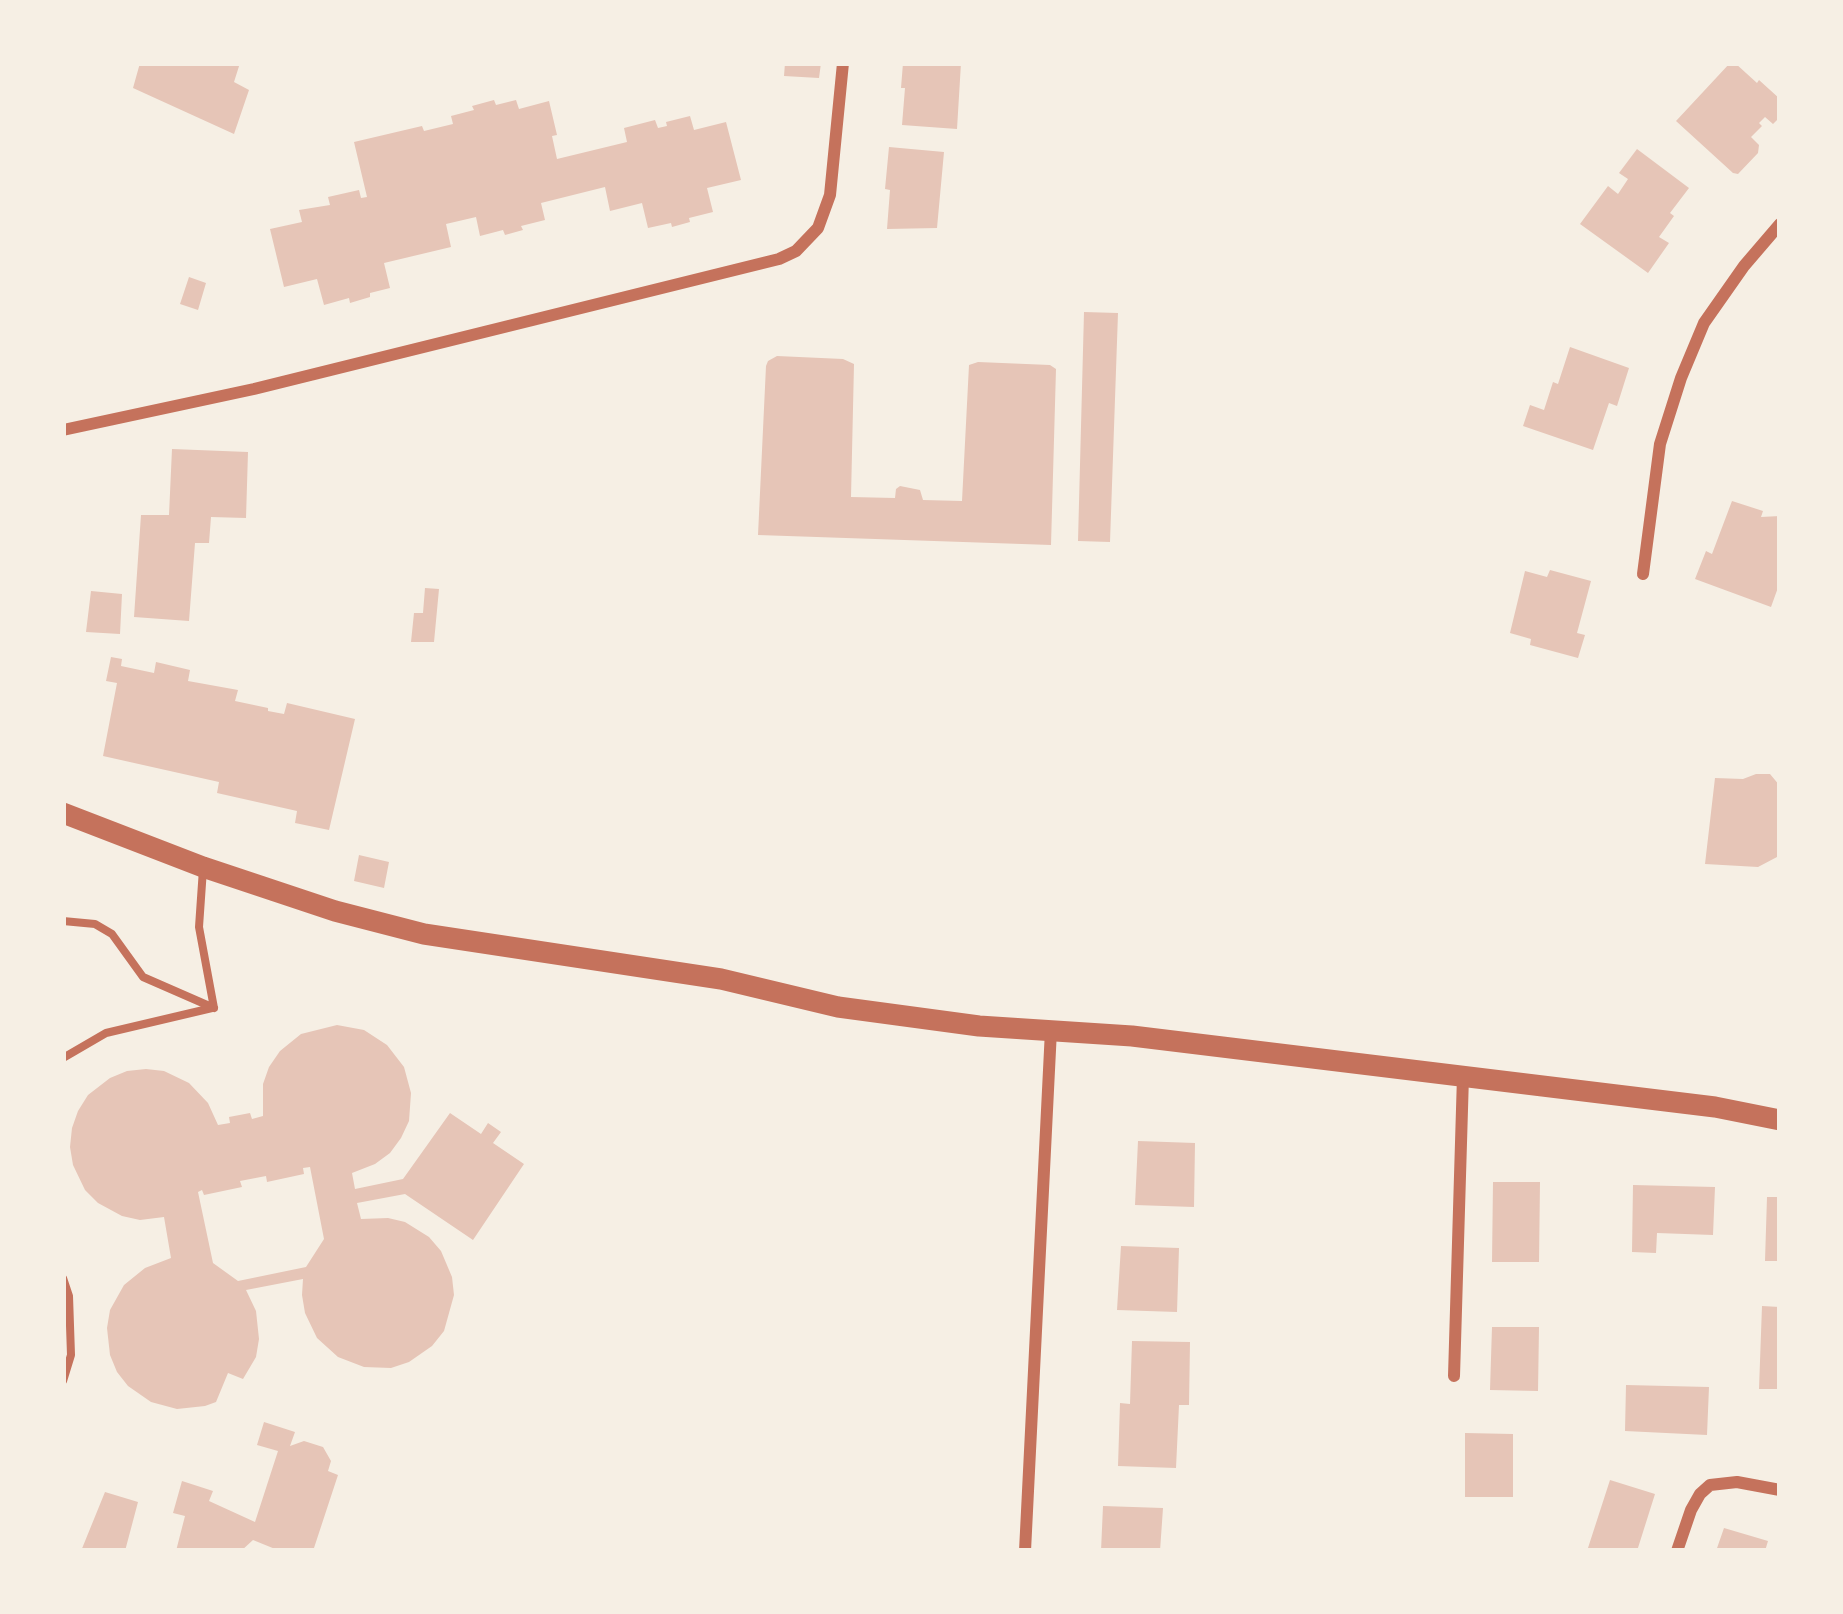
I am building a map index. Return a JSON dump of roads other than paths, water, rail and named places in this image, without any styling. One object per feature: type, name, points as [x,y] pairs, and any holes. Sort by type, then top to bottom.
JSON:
[{"type":"street","points":[[63,430],[276,384],[779,259],[796,251],[818,228],[830,195],[843,63]]},
{"type":"street","points":[[1643,574],[1660,444],[1681,378],[1704,323],[1780,224]]},
{"type":"street","points":[[63,813],[202,867],[424,934],[722,979],[838,1006],[979,1026],[1132,1036],[1715,1107],[1780,1120]]},
{"type":"street","points":[[1025,1551],[1051,1029]]},
{"type":"street","points":[[1454,1376],[1462,1076]]},
{"type":"street","points":[[1678,1551],[1691,1510],[1710,1485],[1737,1482],[1780,1490]]},
{"type":"lane","points":[[202,867],[199,927],[214,1008]]},
{"type":"lane","points":[[63,921],[95,924],[112,934],[143,976],[214,1008]]},
{"type":"lane","points":[[63,1058],[106,1033],[214,1008]]},
{"type":"lane","points":[[63,1278],[69,1296],[71,1355],[63,1381]]}]
